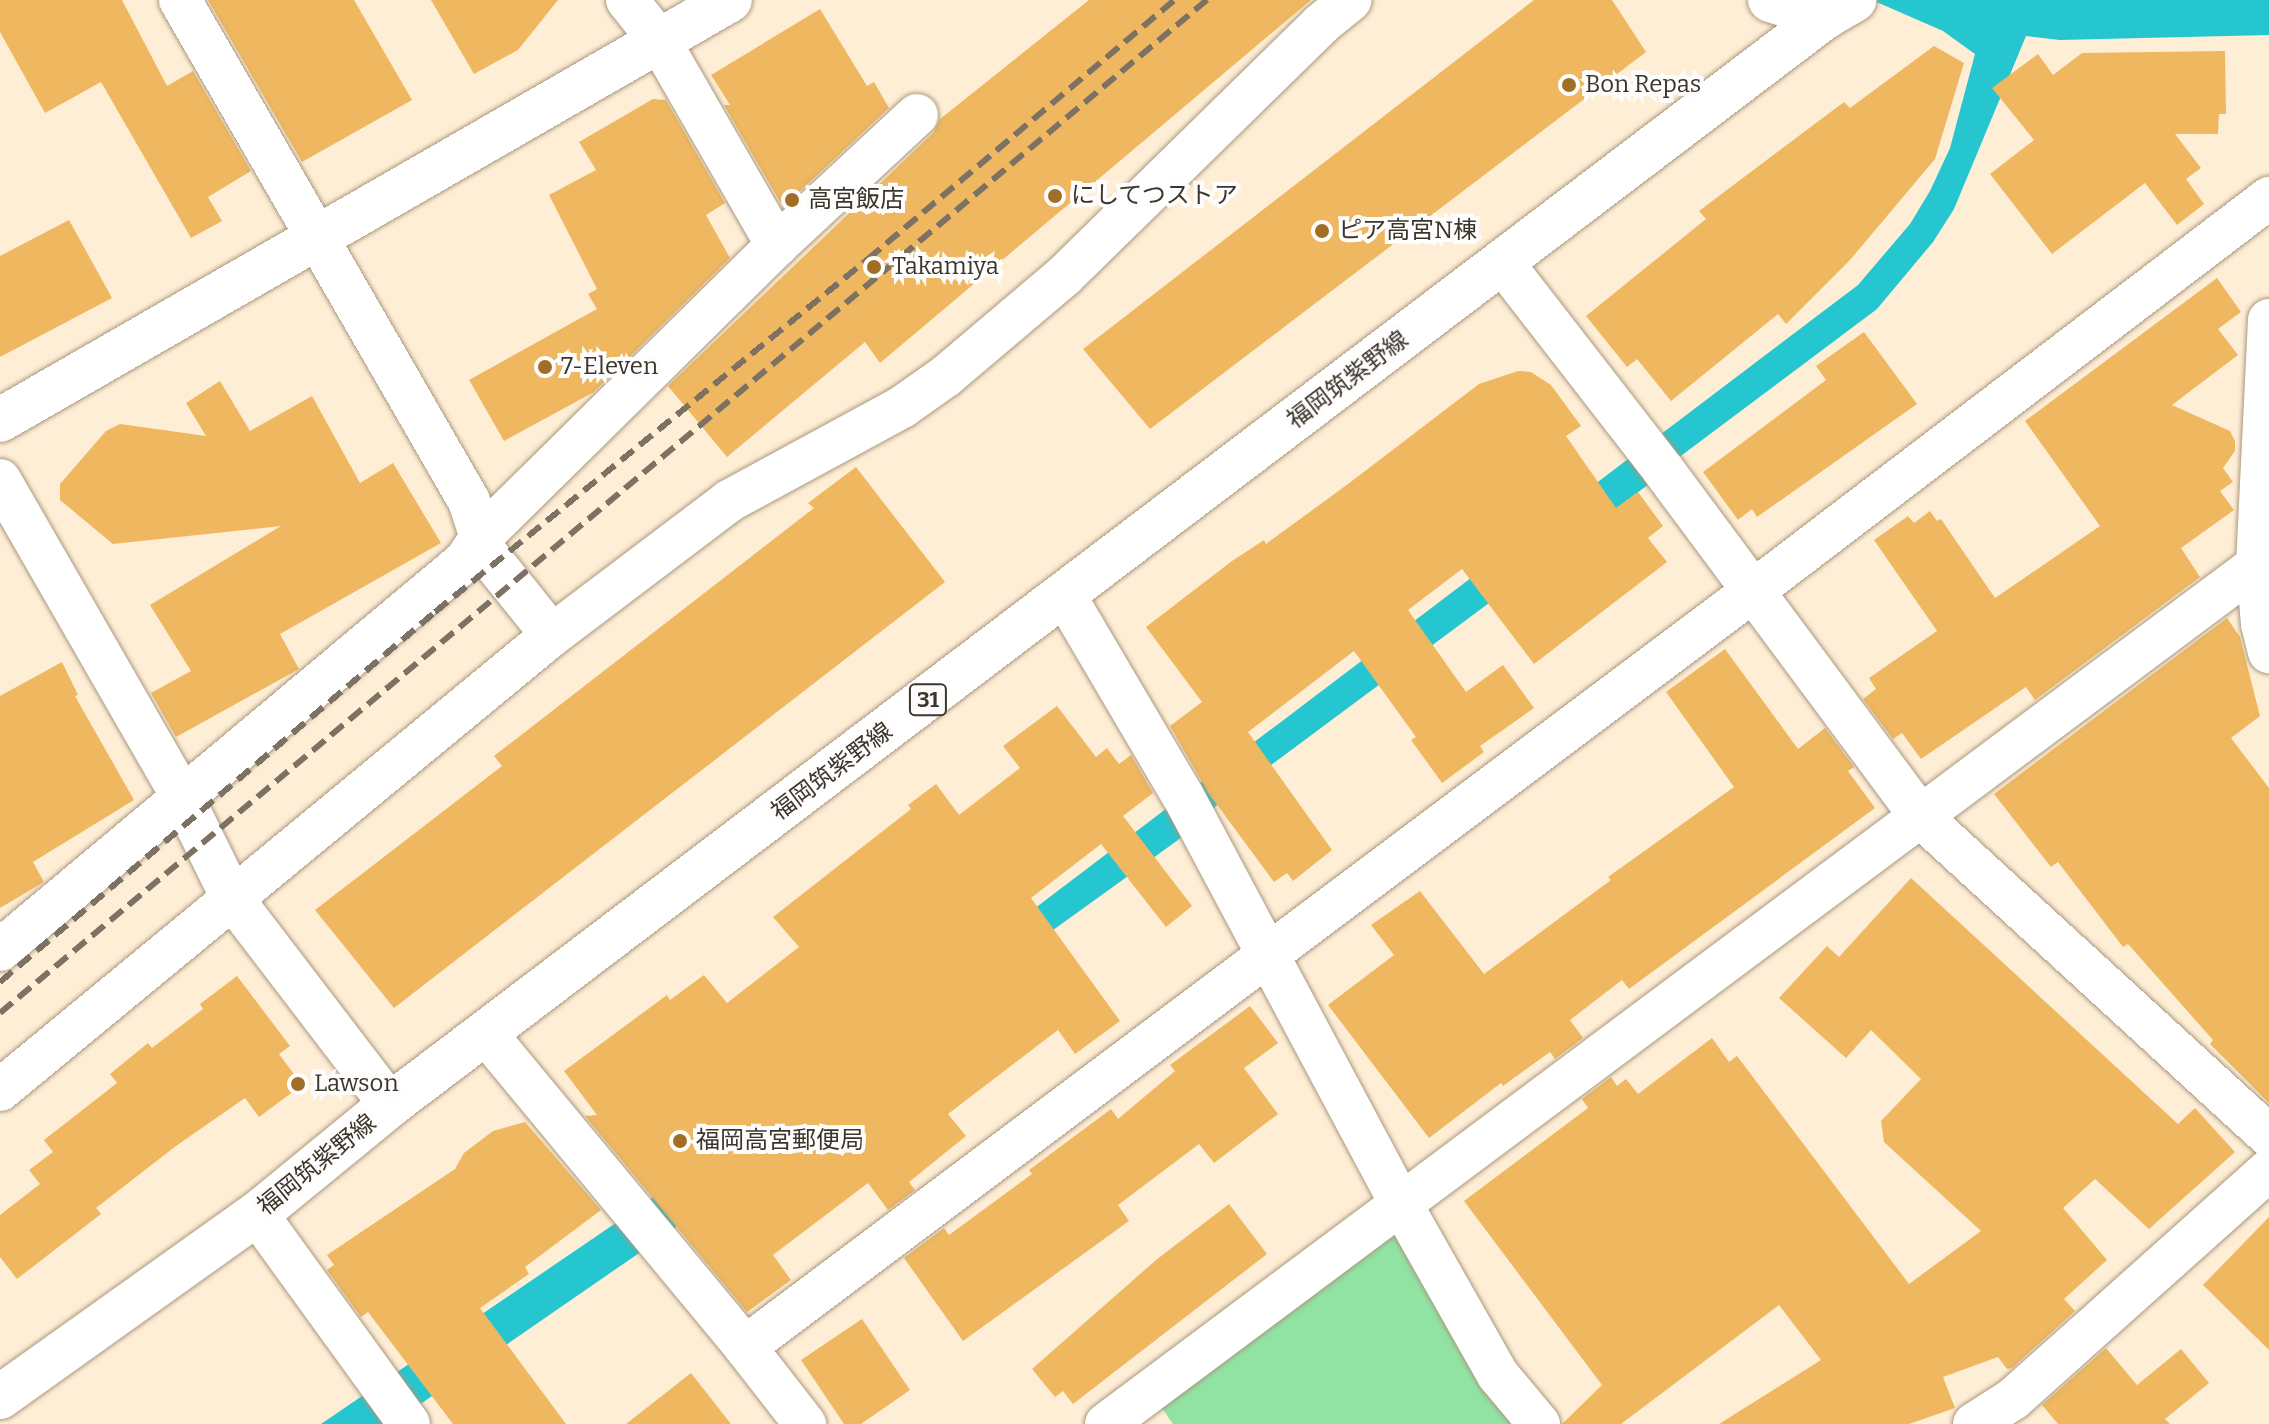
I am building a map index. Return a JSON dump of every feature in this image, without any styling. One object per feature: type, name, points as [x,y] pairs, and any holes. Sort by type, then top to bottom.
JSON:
[{"type":"main road","points":[[0,420],[730,0]]},
{"type":"main road","points":[[1770,0],[1839,8]]},
{"type":"main road","name":"福岡筑紫野線","points":[[0,1397],[257,1214],[390,1105],[487,1035],[1839,8]]},
{"type":"street","points":[[180,0],[469,501],[486,553],[552,635]]},
{"type":"street","points":[[627,0],[659,40],[777,245]]},
{"type":"street","points":[[0,1090],[552,635],[729,501],[902,407],[946,376],[1064,276],[1321,24],[1351,0]]},
{"type":"street","points":[[0,950],[465,561],[482,536],[777,245],[912,119]]},
{"type":"street","points":[[745,1347],[1753,591],[2269,198]]},
{"type":"street","points":[[1502,262],[1654,458],[1921,817],[2269,1136]]},
{"type":"street","points":[[2269,320],[2257,565],[2262,624],[2269,652]]},
{"type":"street","points":[[0,480],[182,796],[232,898],[390,1105]]},
{"type":"street","points":[[1106,1424],[2257,565]]},
{"type":"street","points":[[1065,596],[1190,810],[1400,1202],[1498,1375],[1539,1424]]},
{"type":"street","points":[[487,1035],[805,1424]]},
{"type":"street","points":[[1974,1424],[2020,1412],[2269,1170]]},
{"type":"street","points":[[257,1214],[397,1408]]},
{"type":"green space","points":[[1395,1223],[1526,1424],[1173,1424],[1157,1401]]},
{"type":"water","points":[[1872,0],[2269,0],[2269,35],[2060,40],[2026,36],[1954,209],[1933,242],[1877,309],[1678,458],[1649,484],[1216,806],[1178,840],[935,1015],[671,1231],[419,1405],[385,1424],[321,1424],[648,1201],[1858,285],[1910,224],[1930,191],[1950,148],[1975,54],[1943,31]]},
{"type":"building","points":[[0,0],[122,0],[167,86],[193,71],[251,171],[208,197],[222,221],[191,238],[101,82],[45,113],[0,32]]},
{"type":"building","points":[[208,0],[354,0],[412,100],[302,162]]},
{"type":"building","points":[[431,0],[558,0],[518,50],[474,74]]},
{"type":"building","points":[[1089,0],[1311,0],[880,363],[865,342],[727,457],[668,386],[933,133],[940,119]]},
{"type":"building","name":"ピア高宮N棟","points":[[1534,0],[1612,0],[1646,52],[1150,429],[1083,349]]},
{"type":"building","points":[[820,9],[867,86],[874,82],[889,108],[783,207],[724,105],[730,105],[711,75]]},
{"type":"building","points":[[1934,46],[1964,63],[1935,159],[1850,260],[1786,324],[1778,314],[1671,401],[1637,359],[1627,367],[1586,316],[1706,219],[1699,211],[1844,102],[1850,108]]},
{"type":"building","points":[[2225,51],[2226,114],[2219,114],[2218,134],[2175,134],[2201,168],[2186,179],[2204,204],[2177,225],[2145,183],[2052,254],[1990,174],[2034,140],[1992,88],[2038,54],[2053,75],[2082,53]]},
{"type":"building","points":[[653,99],[666,100],[725,203],[706,215],[730,258],[594,392],[504,441],[469,380],[597,309],[588,294],[597,289],[549,195],[596,170],[579,142]]},
{"type":"building","points":[[69,220],[112,298],[0,357],[0,256]]},
{"type":"building","points":[[2217,278],[2241,312],[2218,329],[2238,355],[2172,405],[2230,431],[2235,441],[2235,451],[2223,468],[2233,482],[2220,491],[2234,510],[2181,548],[2200,577],[2035,700],[2026,687],[1921,759],[1902,733],[1893,739],[1863,699],[1876,689],[1869,678],[1937,631],[1874,540],[1908,516],[1914,523],[1930,511],[1937,521],[1941,519],[1995,598],[2100,526],[2025,421]]},
{"type":"building","points":[[1864,332],[1917,404],[1757,517],[1752,509],[1738,520],[1703,472],[1826,380],[1816,366]]},
{"type":"building","points":[[1518,371],[1531,372],[1551,385],[1581,426],[1566,436],[1616,508],[1638,492],[1663,526],[1648,538],[1667,562],[1534,664],[1462,569],[1408,610],[1466,692],[1503,665],[1534,708],[1480,746],[1484,752],[1442,783],[1411,740],[1416,737],[1354,651],[1248,732],[1332,850],[1293,881],[1287,873],[1274,882],[1209,794],[1170,726],[1202,702],[1146,627],[1232,561],[1264,540],[1266,544],[1479,384]]},
{"type":"building","points":[[220,381],[250,431],[312,396],[360,483],[393,463],[441,543],[280,634],[299,669],[176,737],[151,693],[191,671],[150,605],[281,526],[113,544],[60,500],[60,484],[106,431],[120,424],[206,436],[186,403]]},
{"type":"building","points":[[856,467],[945,582],[394,1008],[315,910],[502,766],[494,756],[814,508],[808,503]]},
{"type":"building","points":[[2227,618],[2240,637],[2260,716],[2231,738],[2269,788],[2269,1103],[2210,1044],[2213,1040],[2128,944],[2123,947],[2058,862],[2051,867],[1994,794]]},
{"type":"building","points":[[1725,649],[1798,749],[1825,728],[1854,767],[1848,771],[1875,808],[1629,989],[1622,980],[1570,1020],[1583,1038],[1555,1059],[1550,1052],[1503,1086],[1501,1083],[1429,1138],[1328,1005],[1394,955],[1371,925],[1420,891],[1484,974],[1611,880],[1608,877],[1734,787],[1666,692]]},
{"type":"building","points":[[62,662],[78,695],[75,696],[134,800],[33,862],[44,882],[0,908],[0,696]]},
{"type":"building","points":[[1057,706],[1096,757],[1107,748],[1119,764],[1131,755],[1153,793],[1123,816],[1192,906],[1166,927],[1101,844],[1031,898],[1120,1021],[1075,1054],[1058,1030],[948,1114],[966,1136],[909,1182],[915,1190],[888,1210],[868,1183],[773,1255],[791,1280],[747,1312],[585,1116],[597,1115],[564,1071],[667,995],[670,1000],[704,975],[727,1003],[799,947],[773,917],[911,809],[908,805],[936,784],[959,815],[1020,768],[1003,746]]},
{"type":"building","points":[[1911,878],[2178,1124],[2195,1108],[2235,1152],[2149,1229],[2095,1179],[2063,1208],[2107,1260],[2064,1299],[2075,1311],[2012,1368],[2007,1369],[1998,1357],[1943,1377],[1955,1408],[1909,1424],[1719,1424],[1821,1360],[1779,1305],[1621,1424],[1562,1424],[1602,1385],[1464,1201],[1588,1108],[1582,1099],[1611,1077],[1617,1086],[1626,1079],[1638,1094],[1712,1038],[1729,1062],[1737,1056],[1909,1284],[1981,1231],[1884,1142],[1881,1121],[1921,1079],[1871,1030],[1846,1058],[1779,998],[1827,946],[1839,957]]},
{"type":"building","points":[[237,976],[290,1046],[279,1054],[302,1085],[259,1117],[245,1098],[96,1208],[101,1214],[17,1279],[0,1257],[0,1215],[40,1184],[29,1170],[53,1152],[44,1140],[117,1083],[110,1074],[148,1043],[152,1048],[203,1009],[200,1004]]},
{"type":"building","points":[[1250,1006],[1278,1043],[1244,1068],[1278,1114],[1214,1163],[1199,1144],[1118,1205],[1129,1221],[963,1341],[904,1258],[944,1228],[949,1235],[1032,1174],[1029,1170],[1111,1109],[1118,1119],[1175,1071],[1170,1065]]},
{"type":"building","points":[[525,1122],[601,1210],[525,1267],[529,1274],[480,1308],[566,1424],[453,1424],[368,1312],[361,1317],[327,1270],[334,1265],[327,1255],[455,1169],[464,1153],[493,1131]]},
{"type":"building","points":[[1229,1204],[1267,1254],[1073,1404],[1063,1391],[1055,1397],[1032,1369],[1156,1260]]},
{"type":"building","points":[[2269,1217],[2269,1350],[2203,1285]]},
{"type":"building","points":[[862,1319],[910,1390],[861,1424],[844,1424],[801,1360]]},
{"type":"building","points":[[2106,1348],[2137,1385],[2181,1349],[2209,1383],[2165,1419],[2170,1424],[2058,1424],[2042,1405]]},
{"type":"building","points":[[691,1373],[731,1424],[626,1424]]},
{"type":"railway","points":[[0,982],[435,612],[868,259],[1175,0]]},
{"type":"railway","points":[[0,1013],[1207,0]]},
{"type":"place","name":"Bon Repas","points":[[1569,85]]},
{"type":"place","name":"にしてつストア","points":[[1055,196]]},
{"type":"place","name":"高宮飯店","points":[[792,200]]},
{"type":"place","name":"ピア高宮N棟","points":[[1322,231]]},
{"type":"place","name":"Takamiya","points":[[874,267]]},
{"type":"place","name":"7-Eleven","points":[[545,367]]},
{"type":"place","name":"Lawson","points":[[298,1084]]},
{"type":"place","name":"福岡高宮郵便局","points":[[680,1141]]}]
